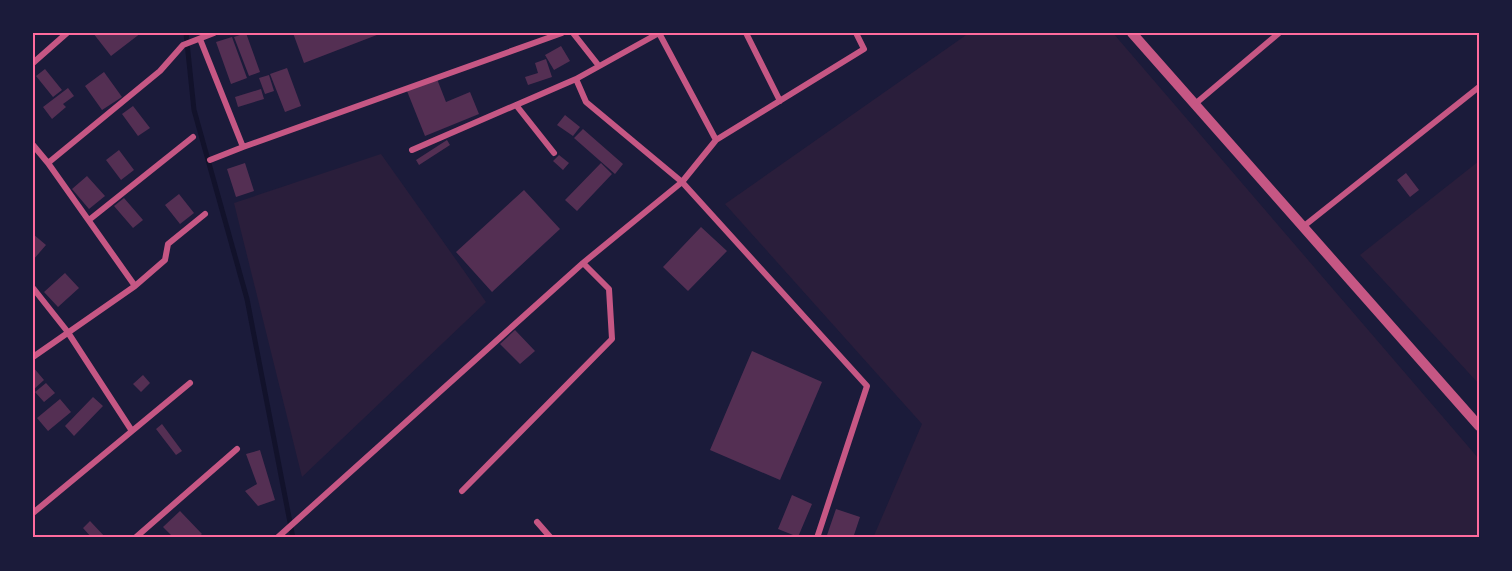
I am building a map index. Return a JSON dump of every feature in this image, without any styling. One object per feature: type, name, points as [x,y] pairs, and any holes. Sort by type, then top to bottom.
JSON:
[{"type":"street","points":[[33,63],[67,33]]},
{"type":"street","points":[[48,164],[160,70],[183,45],[214,33]]},
{"type":"street","points":[[210,159],[562,33]]},
{"type":"street","points":[[573,33],[599,66]]},
{"type":"street","points":[[412,150],[576,79],[659,33],[716,140]]},
{"type":"street","points":[[746,33],[780,101]]},
{"type":"street","points":[[277,538],[583,263],[682,182],[716,140],[864,50],[856,33]]},
{"type":"street","points":[[1132,33],[1479,426]]},
{"type":"street","points":[[1195,104],[1279,33]]},
{"type":"street","points":[[200,39],[243,147]]},
{"type":"street","points":[[576,79],[586,102],[682,182],[867,386],[818,538]]},
{"type":"street","points":[[1304,226],[1479,87]]},
{"type":"street","points":[[516,105],[554,153]]},
{"type":"street","points":[[89,220],[193,137]]},
{"type":"street","points":[[33,145],[135,286]]},
{"type":"street","points":[[33,357],[135,286],[165,260],[168,244],[205,214]]},
{"type":"street","points":[[462,491],[612,339],[609,289],[583,263]]},
{"type":"street","points":[[33,288],[67,332],[132,431]]},
{"type":"street","points":[[33,501],[36,510],[190,383]]},
{"type":"street","points":[[135,538],[237,449]]},
{"type":"street","points":[[537,522],[551,538]]},
{"type":"shaded area","points":[[969,33],[1113,33],[1479,459],[1479,538],[873,538],[922,424],[725,204]]},
{"type":"shaded area","points":[[381,154],[486,302],[302,477],[234,203]]},
{"type":"shaded area","points":[[1479,161],[1479,384],[1360,255]]},
{"type":"building","points":[[93,33],[141,33],[111,56]]},
{"type":"building","points":[[246,33],[260,72],[249,76],[234,37]]},
{"type":"building","points":[[293,33],[382,33],[304,63]]},
{"type":"building","points":[[232,37],[247,78],[231,84],[216,42]]},
{"type":"building","points":[[561,46],[570,61],[554,70],[545,55]]},
{"type":"building","points":[[546,59],[552,77],[528,85],[525,77],[538,73],[535,63]]},
{"type":"building","points":[[287,68],[301,106],[285,112],[270,74]]},
{"type":"building","points":[[45,69],[62,90],[53,97],[36,76]]},
{"type":"building","points":[[104,72],[122,97],[102,110],[85,86]]},
{"type":"building","points":[[269,75],[274,91],[265,94],[259,78]]},
{"type":"building","points":[[437,79],[446,102],[470,92],[479,114],[425,136],[407,91]]},
{"type":"building","points":[[68,88],[74,96],[63,104],[66,107],[52,119],[43,107]]},
{"type":"building","points":[[261,89],[264,99],[238,107],[235,97]]},
{"type":"building","points":[[133,106],[150,128],[138,136],[122,114]]},
{"type":"building","points":[[565,115],[580,127],[573,136],[557,125]]},
{"type":"building","points":[[583,129],[623,164],[615,174],[574,138]]},
{"type":"building","points":[[447,140],[450,145],[419,165],[416,160]]},
{"type":"building","points":[[119,150],[134,170],[121,180],[106,160]]},
{"type":"building","points":[[559,155],[569,163],[563,170],[553,161]]},
{"type":"building","points":[[245,163],[254,191],[236,197],[227,169]]},
{"type":"building","points":[[601,163],[612,174],[577,211],[565,200]]},
{"type":"building","points":[[1406,173],[1419,190],[1410,197],[1397,180]]},
{"type":"building","points":[[87,176],[105,196],[89,209],[72,189]]},
{"type":"building","points":[[524,190],[560,229],[492,292],[456,252]]},
{"type":"building","points":[[179,194],[194,213],[180,224],[165,205]]},
{"type":"building","points":[[124,198],[143,220],[133,228],[114,206]]},
{"type":"building","points":[[701,227],[727,251],[688,291],[663,267]]},
{"type":"building","points":[[33,234],[46,245],[33,260]]},
{"type":"building","points":[[65,273],[79,288],[58,307],[44,292]]},
{"type":"building","points":[[515,330],[535,351],[520,364],[500,344]]},
{"type":"building","points":[[752,351],[822,382],[780,480],[710,450]]},
{"type":"building","points":[[33,367],[44,380],[33,390]]},
{"type":"building","points":[[143,375],[150,383],[141,392],[133,384]]},
{"type":"building","points":[[46,383],[55,393],[44,402],[35,392]]},
{"type":"building","points":[[93,397],[103,406],[74,436],[65,426]]},
{"type":"building","points":[[60,399],[71,412],[48,431],[37,418]]},
{"type":"building","points":[[162,424],[182,451],[176,455],[156,429]]},
{"type":"building","points":[[260,450],[275,500],[258,506],[245,491],[257,484],[246,454]]},
{"type":"building","points":[[792,495],[812,504],[798,537],[778,529]]},
{"type":"building","points":[[836,509],[860,517],[853,538],[826,538]]},
{"type":"building","points":[[180,511],[202,534],[197,538],[174,538],[163,527]]},
{"type":"building","points":[[90,521],[106,538],[92,538],[83,528]]},
{"type":"waterway","points":[[186,33],[194,110],[247,299],[293,538]]}]
